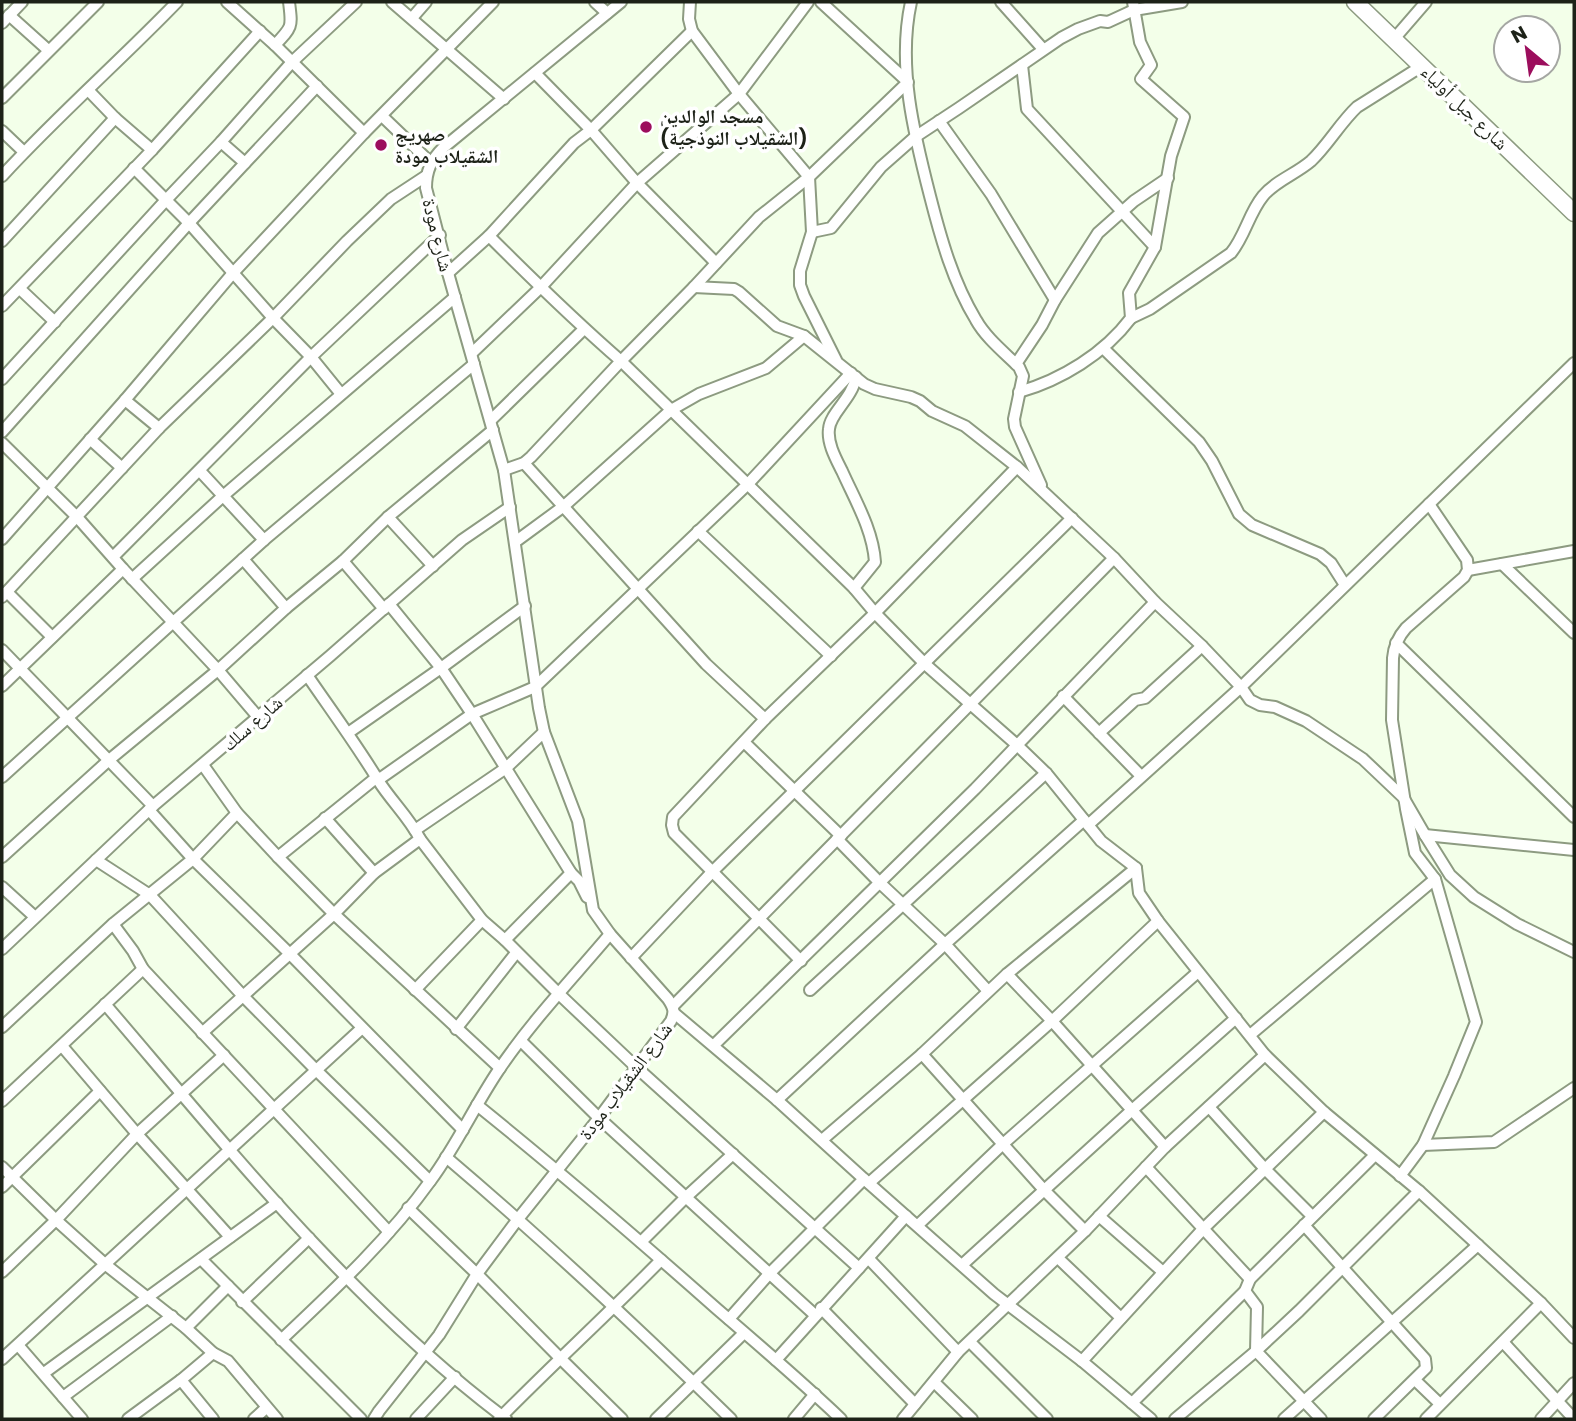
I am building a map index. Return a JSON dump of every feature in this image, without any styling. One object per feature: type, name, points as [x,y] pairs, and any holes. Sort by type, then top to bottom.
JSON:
[{"type":"highway","name":"شارع جبل أولياء","points":[[1355,2],[1574,213]]},
{"type":"street","points":[[22,2],[6,19],[48,50]]},
{"type":"street","points":[[2,98],[98,2]]},
{"type":"street","points":[[2,176],[177,2]]},
{"type":"street","points":[[228,2],[364,133]]},
{"type":"street","points":[[275,45],[292,24],[289,2]]},
{"type":"street","points":[[2,379],[292,62],[356,2]]},
{"type":"street","points":[[392,2],[504,99]]},
{"type":"street","points":[[412,18],[426,2]]},
{"type":"street","points":[[2,539],[233,272],[493,2]]},
{"type":"street","points":[[595,2],[607,13]]},
{"type":"street","name":"شارع مودة","points":[[510,506],[504,470],[428,197],[426,176],[431,163],[443,148],[621,2]]},
{"type":"street","points":[[690,2],[689,19],[692,31],[738,94],[809,177],[812,232],[800,271],[800,285],[838,364]]},
{"type":"street","points":[[2,777],[264,540],[473,358],[637,183],[738,94],[808,2]]},
{"type":"street","points":[[821,2],[908,82]]},
{"type":"street","points":[[911,2],[908,16],[908,82],[915,137],[933,207],[956,282],[981,328],[1019,367],[1023,376],[1014,419],[1043,491]]},
{"type":"street","points":[[1001,2],[1043,49]]},
{"type":"street","points":[[812,232],[831,228],[881,167],[915,137],[1043,49],[1078,29],[1100,21],[1108,22],[1134,6],[1182,2]]},
{"type":"street","points":[[1394,39],[1426,2]]},
{"type":"street","points":[[1131,318],[1129,293],[1155,247],[1171,156],[1184,117],[1141,79],[1151,65],[1140,42],[1134,6]]},
{"type":"street","points":[[448,273],[489,236],[574,143],[591,130],[692,31]]},
{"type":"street","points":[[3,302],[20,289],[260,32]]},
{"type":"street","points":[[1022,65],[1027,109],[1155,247]]},
{"type":"street","points":[[1019,392],[1042,386],[1103,348],[1120,333],[1131,318],[1150,309],[1231,253],[1260,200],[1270,189],[1314,158],[1357,107],[1422,66]]},
{"type":"street","points":[[535,74],[716,263]]},
{"type":"street","points":[[504,470],[524,463],[759,217],[809,177],[908,82]]},
{"type":"street","points":[[2,432],[189,223],[317,86]]},
{"type":"street","points":[[88,90],[152,150]]},
{"type":"street","points":[[382,116],[431,163]]},
{"type":"street","points":[[2,241],[115,118]]},
{"type":"street","points":[[939,121],[991,194],[1055,300]]},
{"type":"street","points":[[2,131],[24,152]]},
{"type":"street","points":[[221,142],[245,163]]},
{"type":"street","points":[[134,168],[189,223],[311,357],[341,394]]},
{"type":"street","points":[[52,637],[4,595],[159,428],[273,318],[346,241],[391,199],[426,176]]},
{"type":"street","points":[[1016,364],[1098,233],[1134,201],[1168,178]]},
{"type":"street","points":[[113,557],[311,357],[440,236]]},
{"type":"street","points":[[489,236],[854,589],[925,664],[1046,773],[1101,841],[1136,868],[1139,893],[1158,921],[1265,1055],[1324,1112],[1419,1191],[1478,1245],[1541,1303],[1574,1338]]},
{"type":"street","points":[[694,287],[734,289],[777,326],[804,336],[864,384],[911,397],[932,411],[965,426],[1017,467],[1114,558],[1241,687],[1250,701],[1275,707],[1306,721],[1363,759],[1404,797],[1450,875],[1474,897],[1517,924],[1574,952]]},
{"type":"street","points":[[20,289],[55,322]]},
{"type":"street","points":[[132,579],[223,496],[455,297]]},
{"type":"street","points":[[2,857],[109,760],[343,561],[388,517],[492,425],[584,330]]},
{"type":"street","points":[[515,542],[564,506],[671,410],[699,394],[766,368],[804,336]]},
{"type":"street","points":[[1103,348],[1199,442],[1212,461],[1239,514],[1252,525],[1320,554],[1331,562],[1345,585]]},
{"type":"street","points":[[777,1100],[945,944],[1241,687],[1574,363]]},
{"type":"street","points":[[278,857],[377,778],[472,714],[535,687],[747,485],[853,375]]},
{"type":"street","points":[[853,375],[852,392],[831,421],[828,435],[866,523],[875,551],[875,562],[854,589]]},
{"type":"street","points":[[125,400],[159,428]]},
{"type":"street","points":[[90,439],[122,468]]},
{"type":"street","points":[[2,443],[77,517],[258,717]]},
{"type":"street","points":[[524,463],[706,664],[765,719]]},
{"type":"street","points":[[801,961],[674,833],[671,824],[673,817],[765,719],[875,613],[1017,467]]},
{"type":"street","points":[[200,471],[264,540]]},
{"type":"street","points":[[1400,1176],[1423,1145],[1476,1022],[1435,879],[1415,853],[1392,720],[1393,658],[1396,643],[1406,628],[1464,577],[1468,570],[1467,561],[1429,504]]},
{"type":"street","name":"شارع الشقيلاب مودة","points":[[374,1419],[426,1353],[477,1274],[518,1219],[599,1118],[671,1021],[674,1010],[593,910],[578,821],[544,732],[535,687],[510,506]]},
{"type":"street","name":"شارع سلك","points":[[2,949],[151,808],[476,529],[510,506]]},
{"type":"street","points":[[388,517],[433,566]]},
{"type":"street","points":[[631,958],[795,790],[1072,518]]},
{"type":"street","points":[[698,531],[831,656]]},
{"type":"street","points":[[1468,570],[1574,551]]},
{"type":"street","points":[[1114,558],[759,919],[674,1010],[994,1294],[1082,1361],[1132,1403],[1144,1417]]},
{"type":"street","points":[[243,559],[286,608]]},
{"type":"street","points":[[343,561],[441,668],[591,903]]},
{"type":"street","points":[[1503,564],[1574,633]]},
{"type":"street","points":[[2,686],[123,569]]},
{"type":"street","points":[[714,1045],[1017,746],[1155,602]]},
{"type":"street","points":[[348,733],[525,606]]},
{"type":"street","points":[[1396,643],[1574,817]]},
{"type":"street","points":[[1099,733],[1135,700],[1145,698],[1202,646]]},
{"type":"street","points":[[2,650],[109,760],[193,859],[463,1130]]},
{"type":"street","points":[[307,676],[377,778],[481,920],[505,940],[636,1068],[859,1268]]},
{"type":"street","points":[[1063,696],[1141,776]]},
{"type":"street","points":[[202,1033],[334,914],[417,834],[506,768],[544,732]]},
{"type":"street","points":[[744,742],[795,790],[880,883],[945,944],[988,991]]},
{"type":"street","points":[[203,765],[237,813],[278,857],[334,914],[500,1068]]},
{"type":"street","points":[[810,990],[1046,773]]},
{"type":"street","points":[[2,1027],[113,924],[193,859],[237,813]]},
{"type":"street","points":[[324,818],[374,873]]},
{"type":"street","points":[[1424,835],[1574,850]]},
{"type":"street","points":[[96,860],[150,895],[243,996],[430,1181]]},
{"type":"street","points":[[822,1140],[922,1055],[1007,974],[1136,868]]},
{"type":"street","points":[[505,940],[570,873]]},
{"type":"street","points":[[1250,1035],[1435,879]]},
{"type":"street","points":[[2,887],[35,918]]},
{"type":"street","points":[[415,990],[481,920]]},
{"type":"street","points":[[729,1319],[814,1229],[1052,1021],[1158,921]]},
{"type":"street","points":[[113,924],[144,970],[390,1232]]},
{"type":"street","points":[[281,1340],[390,1232],[430,1181],[500,1068],[610,934]]},
{"type":"street","points":[[456,1029],[516,953]]},
{"type":"street","points":[[2,1101],[144,970]]},
{"type":"street","points":[[918,1225],[1003,1144],[1198,972]]},
{"type":"street","points":[[1007,974],[1165,1147]]},
{"type":"street","points":[[105,1004],[230,1150],[345,1278],[502,1418],[662,1260]]},
{"type":"street","points":[[962,1265],[1236,1018]]},
{"type":"street","points":[[2,1359],[362,1029]]},
{"type":"street","points":[[521,1041],[685,1198],[769,1274],[818,1312],[915,1404]]},
{"type":"street","points":[[62,1046],[229,1237]]},
{"type":"street","points":[[2,1272],[56,1220],[137,1134],[224,1055]]},
{"type":"street","points":[[922,1055],[1044,1190],[1085,1231]]},
{"type":"street","points":[[903,1419],[958,1352],[1058,1258],[1165,1147],[1265,1055]]},
{"type":"street","points":[[1423,1145],[1494,1142],[1574,1088]]},
{"type":"street","points":[[2,1187],[100,1091]]},
{"type":"street","points":[[477,1105],[558,1170],[841,1419]]},
{"type":"street","points":[[1209,1107],[1312,1216]]},
{"type":"street","points":[[1082,1361],[1204,1228],[1324,1112]]},
{"type":"street","points":[[641,1242],[733,1154]]},
{"type":"street","points":[[1132,1403],[1245,1291],[1250,1279],[1375,1155]]},
{"type":"street","points":[[446,1157],[615,1307],[732,1419]]},
{"type":"street","points":[[2,1167],[106,1265],[186,1328],[213,1353],[228,1361],[277,1419]]},
{"type":"street","points":[[1146,1167],[1250,1279]]},
{"type":"street","points":[[1175,1419],[1256,1351],[1343,1269],[1419,1191]]},
{"type":"street","points":[[44,1373],[277,1203]]},
{"type":"street","points":[[408,1209],[622,1419]]},
{"type":"street","points":[[776,1360],[906,1216]]},
{"type":"street","points":[[1099,1216],[1163,1272]]},
{"type":"street","points":[[1304,1225],[1425,1359],[1426,1368],[1374,1419]]},
{"type":"street","points":[[242,1302],[309,1238]]},
{"type":"street","points":[[1284,1419],[1478,1245]]},
{"type":"street","points":[[1058,1258],[1121,1318]]},
{"type":"street","points":[[201,1259],[361,1419]]},
{"type":"street","points":[[869,1259],[958,1352]]},
{"type":"street","points":[[186,1328],[228,1286]]},
{"type":"street","points":[[1245,1291],[1257,1307],[1256,1351],[1321,1419]]},
{"type":"street","points":[[1426,1419],[1541,1303]]},
{"type":"street","points":[[63,1397],[172,1317]]},
{"type":"street","points":[[656,1419],[744,1333]]},
{"type":"street","points":[[970,1342],[1047,1419]]},
{"type":"street","points":[[1503,1342],[1574,1419]]},
{"type":"street","points":[[18,1345],[82,1419]]},
{"type":"street","points":[[128,1419],[213,1353]]},
{"type":"street","points":[[416,1419],[455,1377]]},
{"type":"street","points":[[181,1380],[213,1419]]},
{"type":"street","points":[[1415,1380],[1440,1404]]},
{"type":"street","points":[[934,1382],[972,1419]]},
{"type":"street","points":[[1541,1419],[1574,1383]]},
{"type":"street","points":[[794,1419],[815,1394]]},
{"type":"street","points":[[254,1419],[266,1408]]},
{"type":"place","name":"مسجد الوالدين (الشقيلاب النوذجية)","points":[[646,127]]},
{"type":"place","name":"صهريج الشقيلاب مودة","points":[[381,145]]}]
